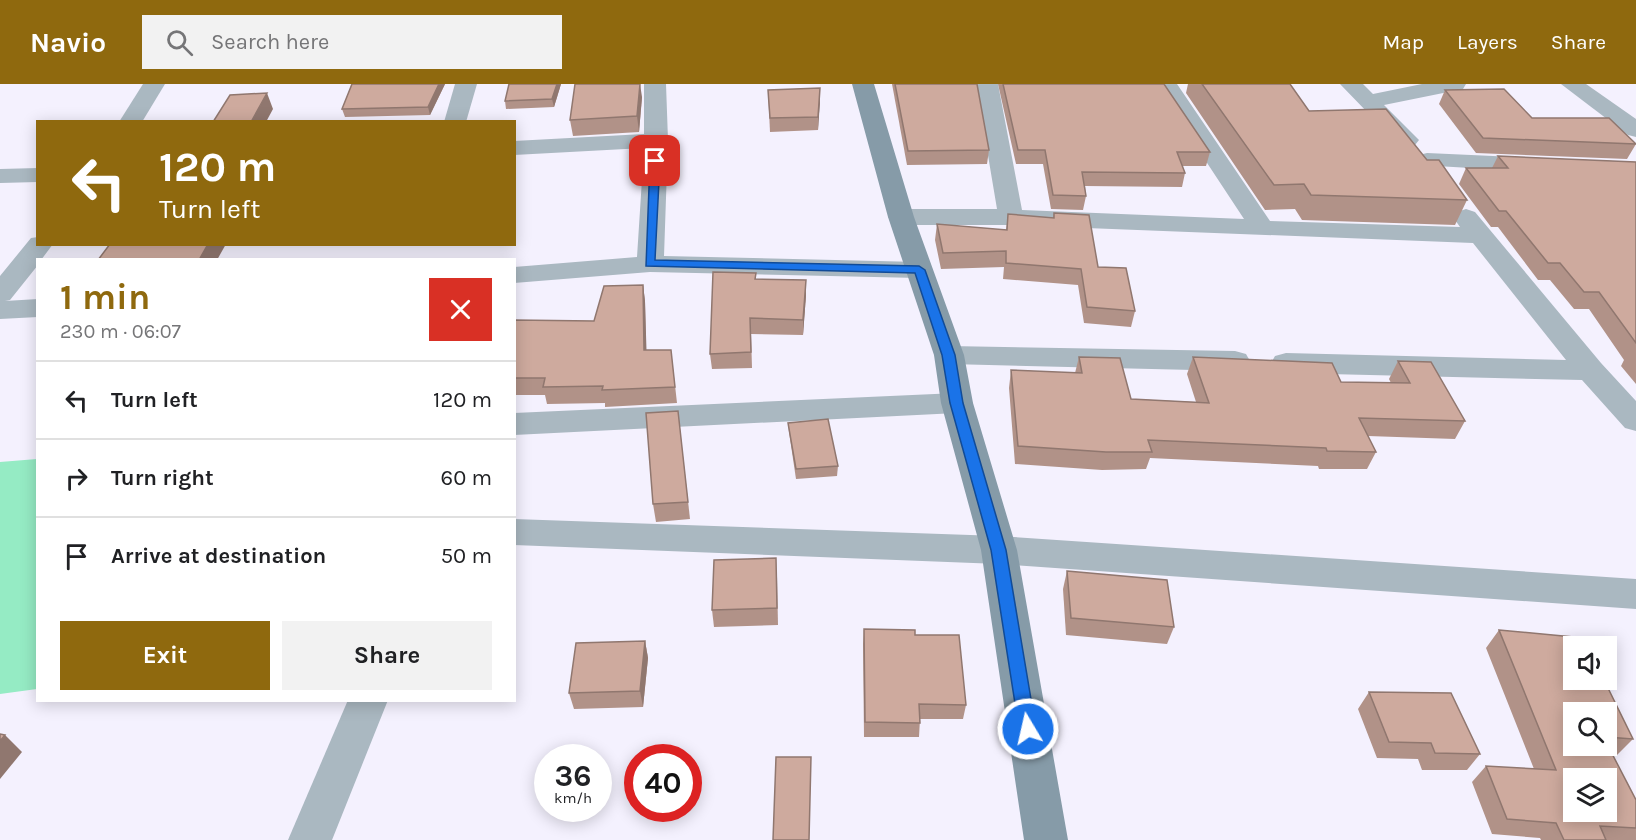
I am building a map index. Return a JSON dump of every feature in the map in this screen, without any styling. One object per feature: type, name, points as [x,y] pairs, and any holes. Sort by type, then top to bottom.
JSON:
[{"type":"street","points":[[131,120],[154,84]]},
{"type":"street","points":[[455,120],[466,84]]},
{"type":"street","points":[[650,264],[656,140],[655,84]]},
{"type":"street","points":[[863,84],[902,218],[949,355],[957,403],[999,550],[1046,840]]},
{"type":"street","points":[[987,84],[1011,217]]},
{"type":"street","points":[[1166,84],[1262,228]]},
{"type":"street","points":[[1351,84],[1427,160],[1478,235],[1590,370],[1636,420]]},
{"type":"street","points":[[1369,101],[1455,84]]},
{"type":"street","points":[[1572,84],[1636,129]]},
{"type":"street","points":[[516,148],[656,140]]},
{"type":"street","points":[[1427,160],[1566,166]]},
{"type":"street","points":[[0,176],[36,174]]},
{"type":"street","points":[[902,218],[1011,217],[1478,235]]},
{"type":"street","points":[[0,294],[38,246]]},
{"type":"street","points":[[516,275],[650,264],[919,270]]},
{"type":"street","points":[[0,310],[36,308]]},
{"type":"street","points":[[949,355],[1590,370]]},
{"type":"street","points":[[516,424],[957,403]]},
{"type":"street","points":[[516,532],[999,550],[1636,594]]},
{"type":"street","points":[[310,840],[368,702]]},
{"type":"green space","points":[[36,459],[36,689],[0,694],[0,462]]},
{"type":"building","points":[[352,84],[439,84],[428,107],[342,109]]},
{"type":"building","points":[[509,84],[557,84],[552,99],[505,101]]},
{"type":"building","points":[[575,84],[640,84],[637,116],[570,120]]},
{"type":"building","points":[[895,84],[977,84],[989,150],[908,151]]},
{"type":"building","points":[[1003,84],[1164,84],[1210,152],[1177,152],[1185,173],[1082,172],[1086,196],[1053,195],[1045,150],[1018,150]]},
{"type":"building","points":[[1202,84],[1290,84],[1309,111],[1386,109],[1427,160],[1439,160],[1467,200],[1311,195],[1304,184],[1274,185]]},
{"type":"building","points":[[820,88],[818,117],[770,118],[768,90]]},
{"type":"building","points":[[1504,89],[1532,118],[1609,118],[1636,144],[1483,138],[1445,90]]},
{"type":"building","points":[[267,93],[252,120],[214,120],[230,95]]},
{"type":"building","points":[[1498,156],[1636,162],[1636,343],[1599,292],[1584,292],[1560,263],[1548,263],[1506,211],[1499,211],[1466,168],[1508,168]]},
{"type":"building","points":[[1054,213],[1089,215],[1098,267],[1126,268],[1135,311],[1087,307],[1081,269],[1006,263],[1006,251],[943,253],[937,224],[1007,230],[1008,214],[1054,218]]},
{"type":"building","points":[[108,246],[207,246],[200,258],[100,258]]},
{"type":"building","points":[[713,272],[756,273],[755,279],[806,280],[803,320],[750,318],[751,352],[710,354]]},
{"type":"building","points":[[643,285],[644,350],[671,350],[675,387],[602,390],[603,386],[543,387],[545,378],[516,378],[516,320],[594,321],[604,286]]},
{"type":"building","points":[[1079,357],[1120,358],[1131,399],[1209,403],[1193,357],[1332,363],[1341,382],[1410,383],[1398,361],[1431,362],[1465,421],[1359,418],[1376,452],[1148,440],[1152,452],[1106,452],[1018,446],[1011,370],[1082,373]]},
{"type":"building","points":[[678,411],[688,502],[653,504],[646,413]]},
{"type":"building","points":[[828,419],[838,466],[796,469],[788,423]]},
{"type":"building","points":[[776,558],[777,608],[712,610],[714,560]]},
{"type":"building","points":[[1067,571],[1167,580],[1174,627],[1071,618]]},
{"type":"building","points":[[864,629],[915,630],[915,635],[959,635],[966,705],[919,704],[920,723],[865,722]]},
{"type":"building","points":[[1499,630],[1563,636],[1563,690],[1609,690],[1615,702],[1563,702],[1563,756],[1613,756],[1636,800],[1636,828],[1600,826],[1606,840],[1564,840],[1556,823],[1507,819],[1486,766],[1556,770]]},
{"type":"building","points":[[645,641],[640,691],[569,693],[576,643]]},
{"type":"building","points":[[1369,692],[1451,693],[1480,754],[1435,753],[1431,743],[1389,742]]},
{"type":"building","points":[[1617,706],[1633,739],[1617,738]]},
{"type":"building","points":[[776,757],[811,757],[809,840],[773,840]]},
{"type":"route","points":[[655,161],[650,264],[919,270],[949,355],[957,403],[999,550],[1028,729]]}]
